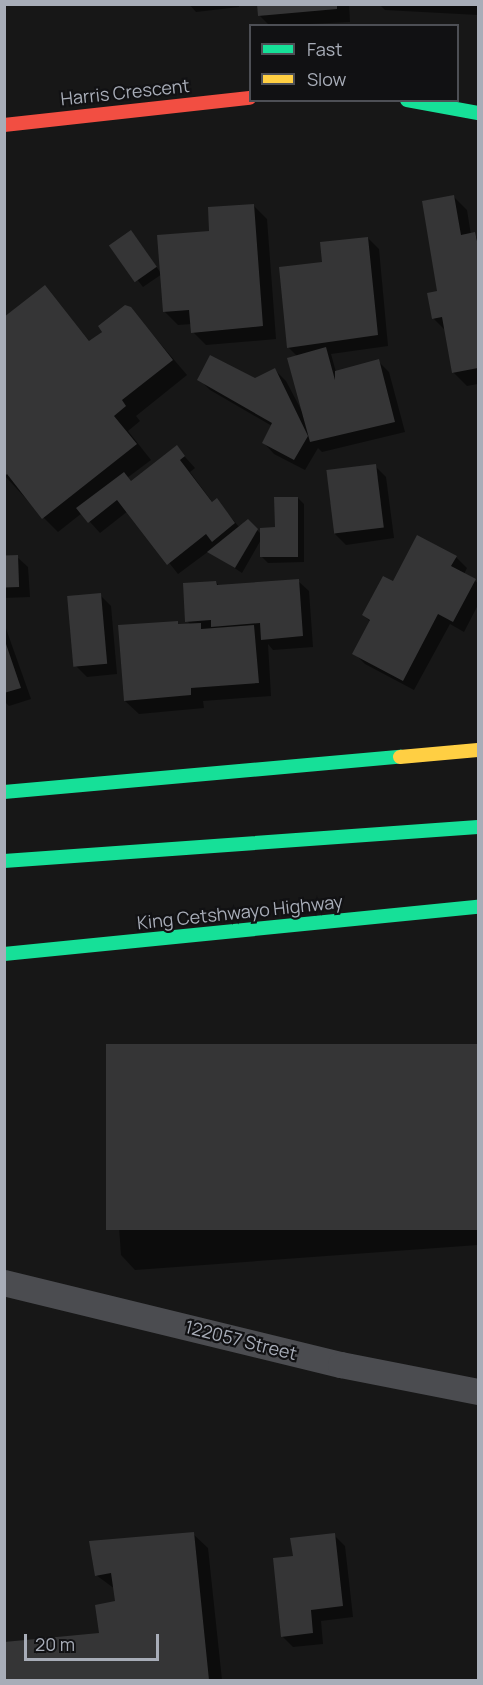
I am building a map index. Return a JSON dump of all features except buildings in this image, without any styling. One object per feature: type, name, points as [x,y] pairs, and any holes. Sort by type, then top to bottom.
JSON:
[{"type":"main road","name":"Harris Crescent","points":[[4,125],[249,98]]},
{"type":"main road","points":[[418,102],[478,113]]},
{"type":"main road","points":[[4,792],[478,750]]},
{"type":"main road","points":[[4,861],[478,827]]},
{"type":"main road","name":"King Cetshwayo Highway","points":[[4,954],[478,907]]},
{"type":"lane","name":"122057 Street","points":[[4,1282],[341,1365],[478,1392]]},
{"type":"traffic: fast","points":[[418,102],[478,113]]},
{"type":"traffic: fast","points":[[4,792],[400,757]]},
{"type":"traffic: fast","points":[[4,861],[478,827]]},
{"type":"traffic: fast","points":[[4,954],[478,907]]},
{"type":"traffic: slow","points":[[400,757],[478,750]]},
{"type":"traffic: jam","points":[[4,125],[249,98]]}]
